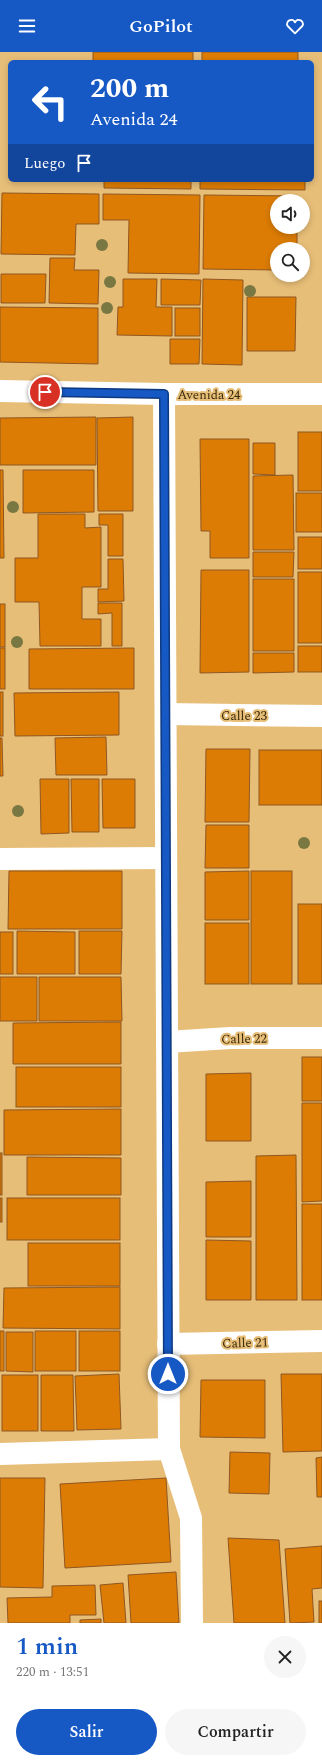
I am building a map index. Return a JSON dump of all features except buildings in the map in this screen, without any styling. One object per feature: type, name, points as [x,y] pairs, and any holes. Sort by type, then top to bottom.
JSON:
[{"type":"street","name":"Avenida 24","points":[[0,391],[164,394],[322,394]]},
{"type":"street","points":[[164,394],[169,1449],[190,1518],[192,1623]]},
{"type":"street","name":"Calle 23","points":[[166,714],[322,716]]},
{"type":"street","points":[[0,859],[166,858]]},
{"type":"street","name":"Calle 22","points":[[167,1042],[230,1038],[322,1038]]},
{"type":"street","name":"Calle 21","points":[[168,1344],[322,1341]]},
{"type":"street","points":[[0,1454],[169,1449]]},
{"type":"route","points":[[45,392],[164,394],[168,1374]]}]
